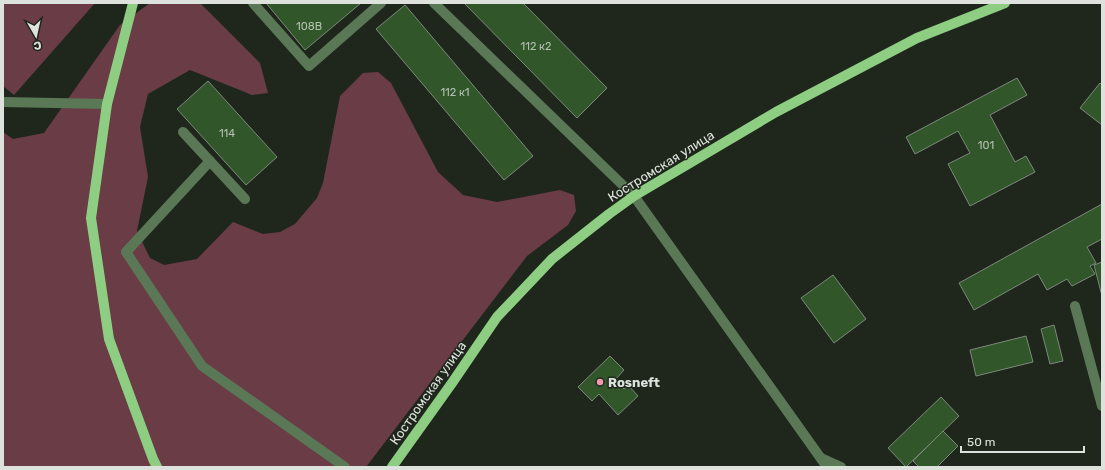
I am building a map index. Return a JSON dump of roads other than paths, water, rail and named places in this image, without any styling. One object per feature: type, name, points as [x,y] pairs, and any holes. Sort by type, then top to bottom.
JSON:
[{"type":"main road","points":[[133,3],[108,104],[92,218],[109,339],[153,459],[158,467]]},
{"type":"main road","name":"Костромская улица","points":[[392,467],[497,317],[552,259],[609,214],[634,196],[776,112],[917,38],[1005,3]]},
{"type":"street","points":[[253,3],[308,66],[381,3]]},
{"type":"street","points":[[434,3],[634,196],[827,467]]},
{"type":"street","points":[[3,102],[108,104]]},
{"type":"street","points":[[183,132],[245,198]]},
{"type":"street","points":[[210,161],[126,252],[202,366],[345,467]]},
{"type":"street","points":[[1075,306],[1102,406]]},
{"type":"street","points":[[819,457],[841,467]]},
{"type":"place","name":"Rosneft","points":[[600,382]]}]
